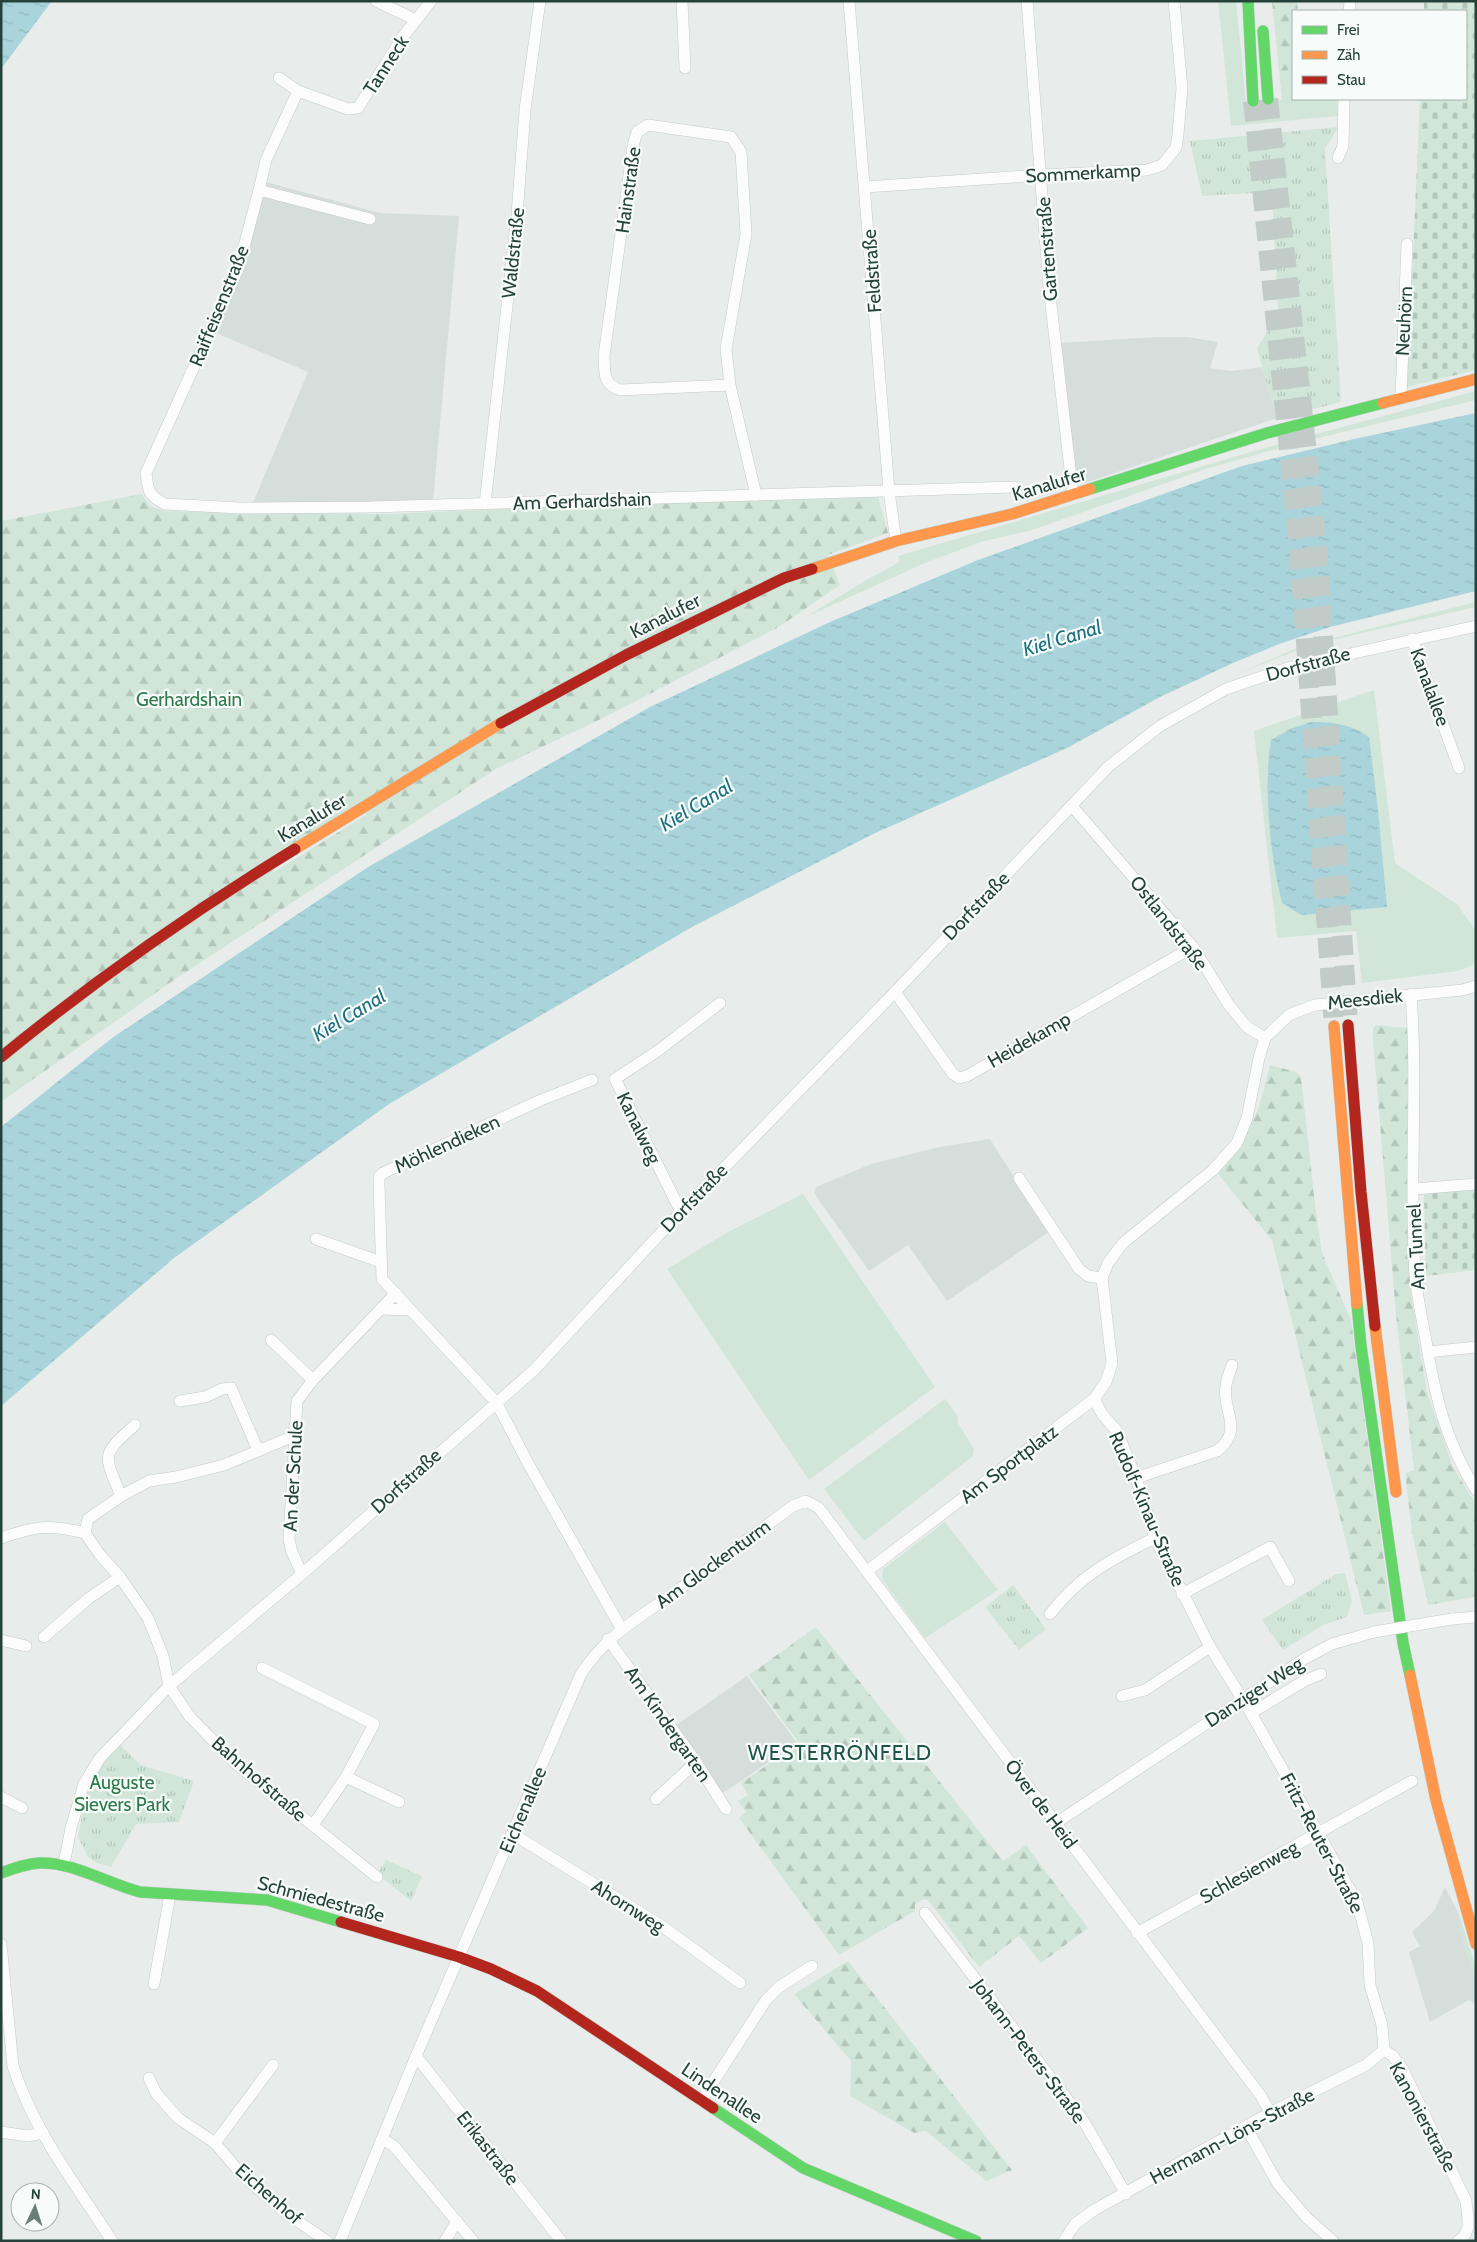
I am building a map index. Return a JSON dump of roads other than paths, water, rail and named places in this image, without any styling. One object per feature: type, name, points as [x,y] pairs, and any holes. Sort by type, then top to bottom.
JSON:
[{"type":"main road","points":[[1248,1],[1254,101]]},
{"type":"main road","points":[[1262,21],[1268,99]]},
{"type":"main road","name":"Kanalufer","points":[[1,1057],[65,1005],[194,914],[285,855],[506,720],[626,655],[784,578],[896,541],[1012,514],[1267,433],[1476,379]]},
{"type":"main road","points":[[1348,1025],[1362,1201],[1378,1357],[1397,1503]]},
{"type":"main road","points":[[1334,1026],[1362,1346],[1404,1643],[1436,1800],[1476,1944]]},
{"type":"main road","points":[[1411,1610],[1415,1639]]},
{"type":"main road","points":[[1458,1836],[1476,1908]]},
{"type":"main road","name":"Schmiedestraße","points":[[1,1873],[14,1867],[32,1863],[64,1864],[139,1892],[170,1895],[244,1896],[267,1900],[459,1957]]},
{"type":"main road","name":"Lindenallee","points":[[459,1957],[491,1969],[537,1991],[803,2168],[976,2241]]},
{"type":"street","name":"Tanneck","points":[[376,1],[416,20]]},
{"type":"street","name":"Tanneck","points":[[279,78],[298,91],[348,109],[358,108],[416,20],[431,1]]},
{"type":"street","name":"Waldstraße","points":[[485,504],[517,215],[525,110],[540,1]]},
{"type":"street","points":[[682,1],[686,68]]},
{"type":"street","name":"Feldstraße","points":[[849,1],[889,491],[896,541]]},
{"type":"street","name":"Gartenstraße","points":[[1027,1],[1042,174],[1049,287],[1074,495]]},
{"type":"street","name":"Sommerkamp","points":[[865,187],[1042,174],[1147,170],[1162,165],[1176,148],[1182,88],[1174,1]]},
{"type":"street","points":[[298,91],[266,160],[259,190],[370,219]]},
{"type":"street","points":[[1338,158],[1343,146],[1344,100]]},
{"type":"street","name":"Hainstraße","points":[[730,385],[620,390],[612,387],[605,378],[604,356],[633,146],[637,132],[648,125],[731,137],[741,152],[746,234],[726,349],[730,385],[756,495]]},
{"type":"street","name":"Raiffeisenstraße","points":[[152,498],[147,488],[146,472],[238,269],[259,190]]},
{"type":"street","name":"Neuhörn","points":[[1401,397],[1407,244]]},
{"type":"street","name":"Am Gerhardshain","points":[[152,498],[165,504],[245,508],[485,504],[1014,487]]},
{"type":"street","name":"Kanalallee","points":[[1459,768],[1412,639],[1476,626]]},
{"type":"street","name":"Dorfstraße","points":[[64,1864],[71,1828],[84,1784],[93,1766],[169,1686],[302,1574],[534,1370],[681,1212],[895,992],[1104,770],[1160,726],[1226,689],[1291,666],[1412,639]]},
{"type":"street","name":"Ostlandstraße","points":[[1072,806],[1192,947],[1229,1006],[1247,1027],[1266,1038]]},
{"type":"street","name":"Heidekamp","points":[[895,992],[953,1074],[959,1078],[967,1076],[1192,947]]},
{"type":"street","name":"Meesdiek","points":[[1266,1038],[1289,1015],[1315,1005],[1462,990],[1476,986]]},
{"type":"street","name":"Am Tunnel","points":[[1411,994],[1415,1060],[1415,1276],[1437,1400],[1459,1462],[1476,1490]]},
{"type":"street","name":"Kanalweg","points":[[681,1212],[615,1079],[660,1050],[720,1003]]},
{"type":"street","points":[[1019,1178],[1079,1269],[1088,1276],[1102,1278],[1108,1262],[1124,1243],[1214,1170],[1236,1143],[1247,1118],[1259,1058],[1266,1038]]},
{"type":"street","name":"Möhlendieken","points":[[496,1402],[382,1279],[379,1177],[541,1100],[592,1080]]},
{"type":"street","points":[[1414,1189],[1476,1184]]},
{"type":"street","points":[[316,1239],[381,1262]]},
{"type":"street","name":"Am Sportplatz","points":[[867,1571],[1094,1399],[1106,1382],[1112,1363],[1102,1278]]},
{"type":"street","name":"An der Schule","points":[[302,1574],[289,1540],[297,1401],[313,1380],[396,1293]]},
{"type":"street","points":[[382,1309],[411,1310]]},
{"type":"street","points":[[270,1340],[313,1380]]},
{"type":"street","points":[[1428,1352],[1476,1347]]},
{"type":"street","points":[[1136,1478],[1217,1451],[1227,1444],[1231,1433],[1225,1386],[1232,1366]]},
{"type":"street","points":[[180,1401],[205,1397],[222,1389],[231,1388],[258,1450]]},
{"type":"street","name":"Rudolf-Kinau-Straße","points":[[1094,1399],[1102,1414],[1117,1431],[1136,1478],[1155,1538],[1182,1594],[1210,1647],[1242,1698]]},
{"type":"street","points":[[496,1402],[529,1465],[621,1628]]},
{"type":"street","points":[[121,1496],[108,1463],[109,1449],[135,1425]]},
{"type":"street","points":[[85,1534],[88,1520],[121,1496],[149,1481],[176,1478],[224,1465],[296,1435]]},
{"type":"street","name":"Över de Heid","points":[[806,1501],[819,1508],[867,1571],[1261,2096],[1270,2113]]},
{"type":"street","name":"Am Glockenturm","points":[[621,1628],[676,1592],[793,1506],[806,1501]]},
{"type":"street","points":[[1,1538],[31,1528],[57,1526],[85,1534],[100,1555],[120,1577],[148,1618],[163,1656],[169,1686]]},
{"type":"street","points":[[1050,1614],[1066,1593],[1111,1559],[1155,1538]]},
{"type":"street","points":[[1182,1594],[1270,1547],[1289,1581]]},
{"type":"street","points":[[44,1638],[89,1598],[120,1577]]},
{"type":"street","name":"Danziger Weg","points":[[1056,1823],[1242,1698],[1332,1644],[1374,1632],[1452,1619],[1476,1617]]},
{"type":"street","name":"Eichenallee","points":[[340,2241],[416,2056],[513,1834],[580,1674],[593,1655],[621,1628]]},
{"type":"street","name":"Am Kindergarten","points":[[608,1639],[696,1762],[726,1809]]},
{"type":"street","points":[[1,1640],[26,1646]]},
{"type":"street","points":[[1122,1696],[1145,1690],[1210,1647]]},
{"type":"street","name":"Bahnhofstraße","points":[[262,1668],[374,1724],[346,1777],[313,1825]]},
{"type":"street","points":[[1252,1713],[1304,1681],[1322,1674]]},
{"type":"street","name":"Bahnhofstraße","points":[[169,1686],[190,1716],[235,1763],[377,1877]]},
{"type":"street","name":"Fritz-Reuter-Straße","points":[[1242,1698],[1360,1909],[1368,1943],[1370,1985],[1382,2025],[1384,2050]]},
{"type":"street","points":[[656,1800],[696,1762]]},
{"type":"street","points":[[346,1777],[399,1802]]},
{"type":"street","name":"Schlesienweg","points":[[1137,1932],[1412,1781]]},
{"type":"street","points":[[1,1797],[22,1808]]},
{"type":"street","name":"Ahornweg","points":[[513,1834],[662,1926],[740,1983]]},
{"type":"street","points":[[154,1984],[170,1895]]},
{"type":"street","name":"Johann-Peters-Straße","points":[[925,1913],[1083,2120],[1126,2194]]},
{"type":"street","points":[[1,1944],[7,2066],[43,2132],[112,2241]]},
{"type":"street","points":[[701,2101],[766,2000],[779,1987],[812,1966]]},
{"type":"street","name":"Hermann-Löns-Straße","points":[[1064,2241],[1075,2224],[1094,2210],[1270,2113],[1366,2065],[1384,2050]]},
{"type":"street","name":"Kanonierstraße","points":[[1384,2050],[1393,2056],[1402,2068],[1466,2201],[1469,2225],[1464,2237],[1458,2241]]},
{"type":"street","name":"Erikastraße","points":[[416,2056],[561,2241]]},
{"type":"street","points":[[215,2143],[273,2065]]},
{"type":"street","name":"Eichenhof","points":[[149,2078],[156,2094],[178,2118],[215,2143],[243,2176],[290,2216],[327,2241]]},
{"type":"street","points":[[1246,2127],[1278,2184],[1307,2218],[1333,2241]]},
{"type":"street","points":[[1,2132],[28,2136],[43,2132]]},
{"type":"street","points":[[382,2139],[394,2146],[472,2241]]},
{"type":"street","points":[[445,2241],[457,2221]]},
{"type":"water","points":[[1,1],[52,1],[1,69]]},
{"type":"water","name":"Kiel Canal","points":[[1476,413],[1476,591],[1330,627],[1279,644],[1233,663],[1160,697],[1067,748],[873,834],[692,927],[389,1104],[174,1258],[1,1406],[1,1127],[112,1038],[368,867],[650,707],[830,622],[978,560],[1242,466],[1354,439]]},
{"type":"water","points":[[1311,722],[1341,725],[1355,729],[1369,737],[1387,907],[1301,915],[1282,903],[1274,864],[1269,822],[1268,779],[1271,740],[1290,729]]},
{"type":"tunnel","points":[[1268,99],[1317,544],[1348,1025]]},
{"type":"tunnel","points":[[1253,101],[1299,547],[1334,1026]]},
{"type":"district","name":"WESTERRÖNFELD","points":[[840,1752]]},
{"type":"park label","name":"Gerhardshain","points":[[189,699]]},
{"type":"park label","name":"Auguste Sievers Park","points":[[122,1793]]}]
